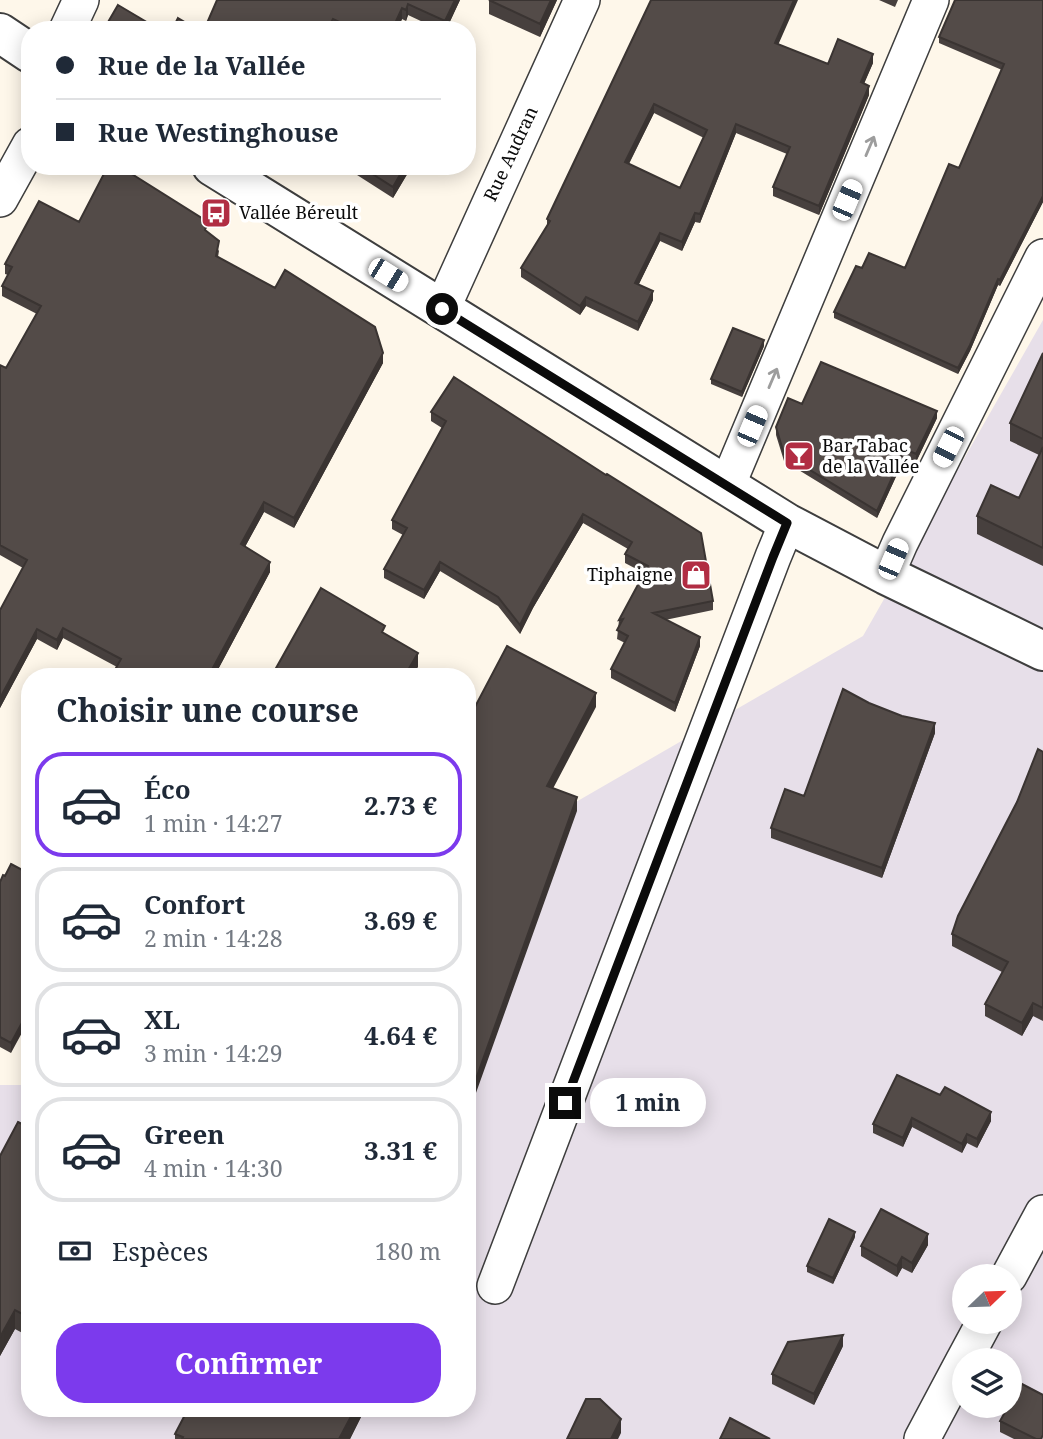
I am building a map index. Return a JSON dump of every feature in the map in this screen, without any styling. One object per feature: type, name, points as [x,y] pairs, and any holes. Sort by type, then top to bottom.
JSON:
[{"type":"street","points":[[71,21],[80,0]]},
{"type":"street","name":"Rue Audran","points":[[442,309],[582,0]]},
{"type":"street","points":[[727,486],[931,0]]},
{"type":"street","points":[[0,33],[21,47]]},
{"type":"street","points":[[0,199],[21,161]]},
{"type":"street","points":[[226,175],[787,523],[886,575],[1043,651]]},
{"type":"street","points":[[886,575],[1043,257]]},
{"type":"street","points":[[495,1286],[787,523]]},
{"type":"street","points":[[1015,1264],[1043,1213]]},
{"type":"street","points":[[922,1439],[952,1383]]},
{"type":"shaded area","points":[[1043,320],[1043,1439],[0,1439],[0,1085],[21,1085],[21,1417],[476,1417],[476,860],[863,636]]},
{"type":"building","points":[[217,0],[455,0],[445,21],[408,4],[406,10],[402,8],[396,21],[208,21]]},
{"type":"building","points":[[489,0],[551,0],[540,24]]},
{"type":"building","points":[[651,0],[794,0],[775,43],[828,64],[838,39],[873,54],[861,82],[869,86],[819,206],[773,187],[790,147],[736,124],[700,214],[695,213],[682,242],[660,233],[635,283],[653,291],[638,322],[586,297],[580,306],[521,268],[550,221],[547,219]],"holes":[[[654,104],[707,130],[680,188],[625,162]]]},
{"type":"building","points":[[955,0],[1043,0],[1043,196],[1000,280],[998,279],[958,368],[834,312],[856,266],[862,268],[869,253],[905,268],[949,164],[959,168],[1004,64],[939,37]]},
{"type":"building","points":[[118,5],[145,21],[109,21]]},
{"type":"building","points":[[103,175],[133,175],[208,222],[205,230],[219,241],[216,256],[275,288],[285,270],[375,327],[383,353],[294,518],[264,502],[241,544],[270,562],[213,668],[116,668],[121,659],[63,628],[57,640],[37,629],[0,698],[0,610],[27,560],[0,545],[0,365],[6,368],[41,306],[2,286],[12,267],[5,264],[39,201],[79,222]]},
{"type":"building","points":[[374,175],[400,175],[393,187]]},
{"type":"building","points":[[733,328],[764,340],[742,392],[711,379]]},
{"type":"building","points":[[1043,353],[1043,439],[1010,423]]},
{"type":"building","points":[[821,362],[937,411],[916,454],[905,449],[877,511],[784,454],[776,427],[788,398],[802,404]]},
{"type":"building","points":[[454,377],[701,533],[713,601],[653,613],[700,637],[675,703],[611,669],[628,636],[617,630],[623,619],[619,620],[648,566],[625,554],[632,542],[583,514],[520,625],[498,597],[440,562],[424,590],[384,569],[407,528],[392,520],[446,421],[431,412]]},
{"type":"building","points":[[1043,447],[1043,548],[977,516],[991,485],[1019,498]]},
{"type":"building","points":[[321,588],[385,626],[382,632],[418,653],[409,668],[276,668]]},
{"type":"building","points":[[507,646],[596,693],[547,786],[577,797],[476,1079],[476,705]]},
{"type":"building","points":[[843,689],[902,716],[935,723],[882,868],[771,828],[785,789],[804,796]]},
{"type":"building","points":[[1038,749],[1043,752],[1043,1008],[1033,1003],[1022,1023],[985,1004],[1008,962],[952,934],[958,916],[1017,802]]},
{"type":"building","points":[[11,864],[21,869],[21,1025],[11,1043],[0,1037],[0,882],[3,875],[5,876]]},
{"type":"building","points":[[897,1075],[940,1095],[945,1087],[991,1112],[977,1139],[967,1134],[962,1144],[912,1118],[903,1138],[873,1124]]},
{"type":"building","points":[[18,1122],[21,1124],[21,1313],[15,1310],[0,1337],[0,1156]]},
{"type":"building","points":[[881,1209],[928,1234],[912,1263],[902,1257],[897,1266],[861,1246]]},
{"type":"building","points":[[829,1219],[855,1232],[833,1278],[807,1266]]},
{"type":"building","points":[[843,1335],[814,1394],[772,1374],[788,1342]]},
{"type":"building","points":[[1022,1384],[1043,1395],[1041,1439],[1000,1421],[1002,1418],[1022,1418]]},
{"type":"building","points":[[586,1399],[600,1399],[621,1419],[611,1439],[567,1439]]},
{"type":"building","points":[[184,1417],[351,1417],[339,1439],[182,1439],[183,1437],[175,1434]]},
{"type":"building","points":[[730,1418],[770,1439],[720,1439]]},
{"type":"place","name":"Vallée Béreult","points":[[216,213]]},
{"type":"place","name":"Bar Tabac de la Vallée","points":[[799,456]]},
{"type":"place","name":"Tiphaigne","points":[[696,575]]},
{"type":"route","points":[[442,309],[787,523],[565,1103]]}]
